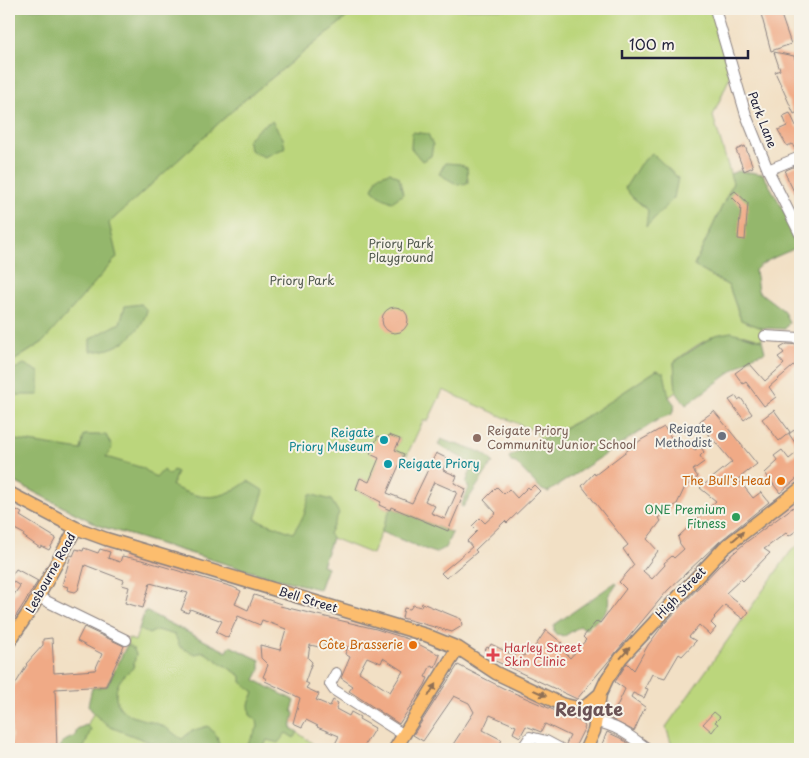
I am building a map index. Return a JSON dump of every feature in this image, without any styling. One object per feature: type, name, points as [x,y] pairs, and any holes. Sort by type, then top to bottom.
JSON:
[{"type":"main road","name":"High Street","points":[[586,749],[596,722],[600,694],[607,679],[621,658],[662,611],[724,548],[800,489]]},
{"type":"main road","name":"Bell Street","points":[[9,494],[76,528],[444,641],[496,673],[562,704],[578,708],[586,706],[600,694]]},
{"type":"main road","name":"Lesbourne Road","points":[[9,642],[38,597],[76,528]]},
{"type":"main road","points":[[444,641],[449,649],[448,662]]},
{"type":"main road","points":[[395,749],[458,648]]},
{"type":"street","name":"Park Lane","points":[[715,9],[746,115],[768,170],[800,234]]},
{"type":"street","points":[[768,170],[800,157]]},
{"type":"street","points":[[765,336],[800,338]]},
{"type":"street","points":[[38,597],[126,640]]},
{"type":"street","points":[[336,673],[330,684],[334,690],[404,735]]},
{"type":"street","points":[[596,722],[606,724],[629,734],[648,749]]},
{"type":"street","points":[[522,749],[530,737],[546,741],[561,749]]},
{"type":"green space","points":[[9,9],[357,9],[242,102],[109,223],[117,257],[43,342],[9,364]]},
{"type":"green space","name":"Priory Park","points":[[357,9],[712,9],[730,76],[713,116],[733,183],[694,266],[729,286],[741,320],[762,328],[762,340],[736,334],[725,334],[705,341],[674,362],[676,392],[669,397],[657,370],[589,415],[540,440],[534,427],[530,429],[443,390],[428,421],[423,421],[407,455],[395,450],[400,439],[389,435],[369,482],[360,478],[356,489],[375,499],[376,496],[382,499],[380,505],[390,510],[372,554],[332,538],[322,565],[327,567],[319,589],[266,576],[100,526],[9,479],[9,364],[43,342],[108,223],[242,102]]},
{"type":"green space","points":[[272,121],[283,138],[285,148],[264,157],[250,150],[247,140],[262,126]]},
{"type":"green space","points":[[412,132],[428,134],[433,145],[431,156],[422,161],[411,148]]},
{"type":"green space","points":[[652,153],[678,178],[674,198],[646,227],[648,210],[632,197],[625,188],[640,164]]},
{"type":"green space","points":[[445,163],[460,164],[467,168],[468,183],[458,185],[439,174]]},
{"type":"green space","points":[[738,171],[763,174],[788,218],[800,246],[770,260],[755,270],[758,291],[783,310],[789,322],[785,329],[762,328],[741,320],[729,286],[694,266],[733,183],[730,174]]},
{"type":"green space","points":[[390,172],[399,177],[403,194],[392,202],[381,197],[372,189],[378,176]]},
{"type":"green space","points":[[141,304],[147,310],[144,319],[126,341],[109,349],[90,351],[90,339],[120,323],[125,306]]},
{"type":"green space","points":[[731,332],[762,340],[765,352],[753,356],[686,405],[676,392],[674,362],[715,335]]},
{"type":"green space","points":[[24,364],[39,372],[39,395],[9,395],[9,372]]},
{"type":"green space","points":[[657,370],[664,373],[669,397],[675,405],[672,414],[659,419],[548,492],[542,490],[516,463],[511,462],[509,457],[589,415]]},
{"type":"green space","points":[[84,435],[106,435],[112,447],[106,457],[143,468],[156,478],[163,470],[169,475],[173,470],[177,472],[172,486],[193,494],[211,497],[220,495],[238,488],[248,481],[264,491],[255,519],[293,533],[304,515],[310,494],[331,500],[339,513],[329,534],[332,538],[322,565],[327,567],[319,589],[266,576],[100,526],[9,479],[9,439],[81,450]]},
{"type":"green space","points":[[441,439],[476,450],[493,462],[463,507],[461,506],[469,488],[466,483],[472,467],[464,459],[438,445]]},
{"type":"green space","points":[[391,507],[452,533],[445,548],[435,553],[381,532]]},
{"type":"green space","points":[[800,544],[800,749],[673,749],[666,727],[791,551]]},
{"type":"green space","points":[[616,582],[617,584],[609,596],[610,601],[606,611],[586,629],[580,626],[563,637],[554,633],[554,625]]},
{"type":"green space","points":[[145,611],[227,652],[230,646],[260,660],[253,679],[286,724],[320,749],[67,749],[77,746],[127,645],[128,638],[135,641]]},
{"type":"green space","points":[[145,611],[227,652],[230,646],[260,660],[260,670],[255,680],[295,701],[292,710],[294,714],[291,728],[298,732],[294,738],[286,733],[278,743],[267,740],[263,749],[245,749],[258,727],[257,720],[250,715],[249,704],[254,692],[241,682],[241,676],[204,652],[195,654],[180,647],[175,635],[157,630],[149,634],[139,629]]},
{"type":"green space","points":[[127,645],[133,648],[136,654],[133,668],[121,679],[118,685],[116,693],[117,702],[121,709],[135,717],[159,724],[182,739],[191,731],[208,726],[217,736],[220,749],[172,749],[157,745],[110,727],[94,714],[88,705],[92,688],[107,686]]},
{"type":"green space","points":[[86,725],[91,729],[84,748],[60,749],[62,742],[75,736],[77,729]]},
{"type":"building","points":[[779,9],[791,44],[771,51],[760,10]]},
{"type":"building","points":[[774,52],[794,56],[800,72],[800,111],[794,114],[775,72],[780,70]]},
{"type":"building","points":[[790,113],[797,128],[800,126],[800,150],[796,151],[792,144],[787,146],[778,130],[787,126],[783,116]]},
{"type":"building","points":[[745,146],[753,167],[744,171],[736,150]]},
{"type":"building","points":[[800,164],[800,204],[785,173],[786,170]]},
{"type":"building","points":[[735,191],[748,203],[745,240],[738,239],[741,206],[730,195]]},
{"type":"building","points":[[395,307],[404,311],[408,320],[404,329],[395,333],[386,329],[382,320],[386,311]]},
{"type":"building","points":[[787,344],[800,345],[800,360],[769,387],[776,397],[764,406],[746,382],[743,384],[735,373],[749,363],[765,381],[784,364],[778,357],[784,353],[780,348]]},
{"type":"building","points":[[736,396],[738,400],[741,398],[752,414],[744,420],[729,400]]},
{"type":"building","points":[[774,410],[790,432],[779,441],[762,419]]},
{"type":"building","points":[[714,411],[757,464],[738,479],[753,498],[761,492],[769,502],[719,542],[668,590],[577,699],[489,658],[490,656],[484,652],[491,644],[515,656],[517,652],[524,656],[526,652],[530,654],[546,630],[562,643],[559,647],[570,658],[586,640],[583,637],[597,621],[600,623],[626,589],[619,582],[634,565],[623,549],[628,545],[582,486],[594,473],[595,475],[641,440],[664,427],[679,449],[690,444],[695,450],[700,446],[704,452],[700,456],[704,462],[693,470],[698,477],[685,487],[677,504],[659,518],[661,521],[647,539],[658,551],[643,571],[652,579],[665,565],[664,563],[672,556],[674,558],[684,549],[678,537],[716,501],[700,488],[732,462],[700,424],[700,421]]},
{"type":"building","points":[[794,430],[800,438],[800,450],[789,434]]},
{"type":"building","points":[[389,435],[400,439],[395,450],[404,454],[387,493],[412,503],[436,453],[448,459],[443,470],[457,476],[454,483],[466,489],[448,531],[391,507],[390,510],[379,505],[381,502],[356,489],[360,478],[369,482],[379,458],[370,454],[378,436],[387,440]],"holes":[[[434,482],[457,492],[445,519],[431,513],[435,506],[425,501]]]},
{"type":"building","points":[[782,450],[789,459],[800,450],[800,476],[780,493],[765,473],[778,461],[774,456]]},
{"type":"building","points":[[534,485],[540,491],[507,523],[505,521],[475,550],[477,552],[446,578],[441,573],[472,547],[467,541],[477,531],[472,526],[480,518],[485,523],[496,513],[484,500],[497,487],[504,494],[509,489],[517,498],[528,487],[530,489]]},
{"type":"building","points":[[800,502],[800,528],[789,536],[786,533],[764,549],[770,553],[743,581],[741,579],[726,593],[749,612],[743,619],[725,605],[711,623],[716,628],[710,635],[699,625],[689,637],[696,641],[682,656],[679,654],[665,678],[652,674],[645,688],[648,689],[644,698],[633,693],[631,697],[645,707],[634,731],[611,719],[625,689],[615,682],[627,663],[634,670],[648,645],[663,625],[719,566],[745,543]]},
{"type":"building","points":[[9,506],[22,513],[20,516],[56,538],[49,550],[41,546],[40,548],[23,536],[24,534],[9,526]]},
{"type":"building","points":[[84,548],[98,553],[100,549],[110,552],[108,558],[120,562],[122,556],[142,560],[233,587],[241,591],[235,604],[248,610],[254,595],[281,604],[280,606],[376,629],[408,639],[440,655],[435,667],[431,665],[425,677],[428,678],[425,685],[399,724],[349,691],[353,686],[341,678],[350,657],[345,654],[348,647],[325,641],[324,648],[310,645],[308,658],[312,662],[305,682],[309,684],[306,688],[319,694],[316,700],[330,706],[333,700],[338,703],[336,709],[349,716],[351,712],[375,728],[362,749],[347,749],[335,744],[339,736],[306,720],[302,727],[293,723],[300,698],[265,681],[267,679],[263,677],[268,665],[261,658],[260,645],[280,650],[286,629],[262,620],[260,625],[238,616],[228,638],[216,632],[222,621],[190,609],[188,613],[181,610],[188,593],[150,583],[143,608],[125,603],[129,587],[122,585],[124,580],[85,565],[78,590],[75,592],[67,590],[68,587],[62,585],[71,555],[73,556],[76,549],[83,551]],"holes":[[[367,657],[381,663],[383,658],[403,671],[390,692],[359,672]]]},
{"type":"building","points":[[16,569],[38,581],[9,627],[9,598],[11,599],[20,586],[9,579]]},
{"type":"building","points":[[422,603],[461,619],[462,626],[452,632],[402,618],[404,608],[410,609],[413,605],[421,607]]},
{"type":"building","points":[[84,627],[124,646],[106,686],[55,689],[57,749],[9,749],[12,740],[10,693],[26,664],[43,645],[43,639],[52,638],[54,673],[95,670],[102,654],[77,641]]},
{"type":"building","points":[[458,665],[503,688],[583,723],[585,727],[574,749],[568,749],[566,744],[570,736],[545,724],[541,732],[526,726],[520,737],[513,733],[516,726],[490,715],[483,730],[502,740],[497,749],[450,749],[474,712],[469,703],[454,696],[423,741],[413,735]]},
{"type":"building","points":[[714,712],[720,717],[715,722],[718,724],[712,732],[703,724]]},
{"type":"building","points":[[607,732],[620,738],[637,749],[600,749]]},
{"type":"place","name":"Reigate Methodist","points":[[722,436]]},
{"type":"place","name":"Reigate Priory Community Junior School","points":[[477,438]]},
{"type":"place","name":"Reigate Priory Museum","points":[[384,440]]},
{"type":"place","name":"Reigate Priory","points":[[388,464]]},
{"type":"place","name":"The Bull's Head","points":[[781,481]]},
{"type":"place","name":"ONE Premium Fitness","points":[[736,517]]},
{"type":"place","name":"Côte Brasserie","points":[[413,645]]},
{"type":"place","name":"Harley Street Skin Clinic","points":[[493,655]]},
{"type":"district","name":"Reigate","points":[[589,710]]},
{"type":"park label","name":"Priory Park Playground","points":[[401,251]]}]
